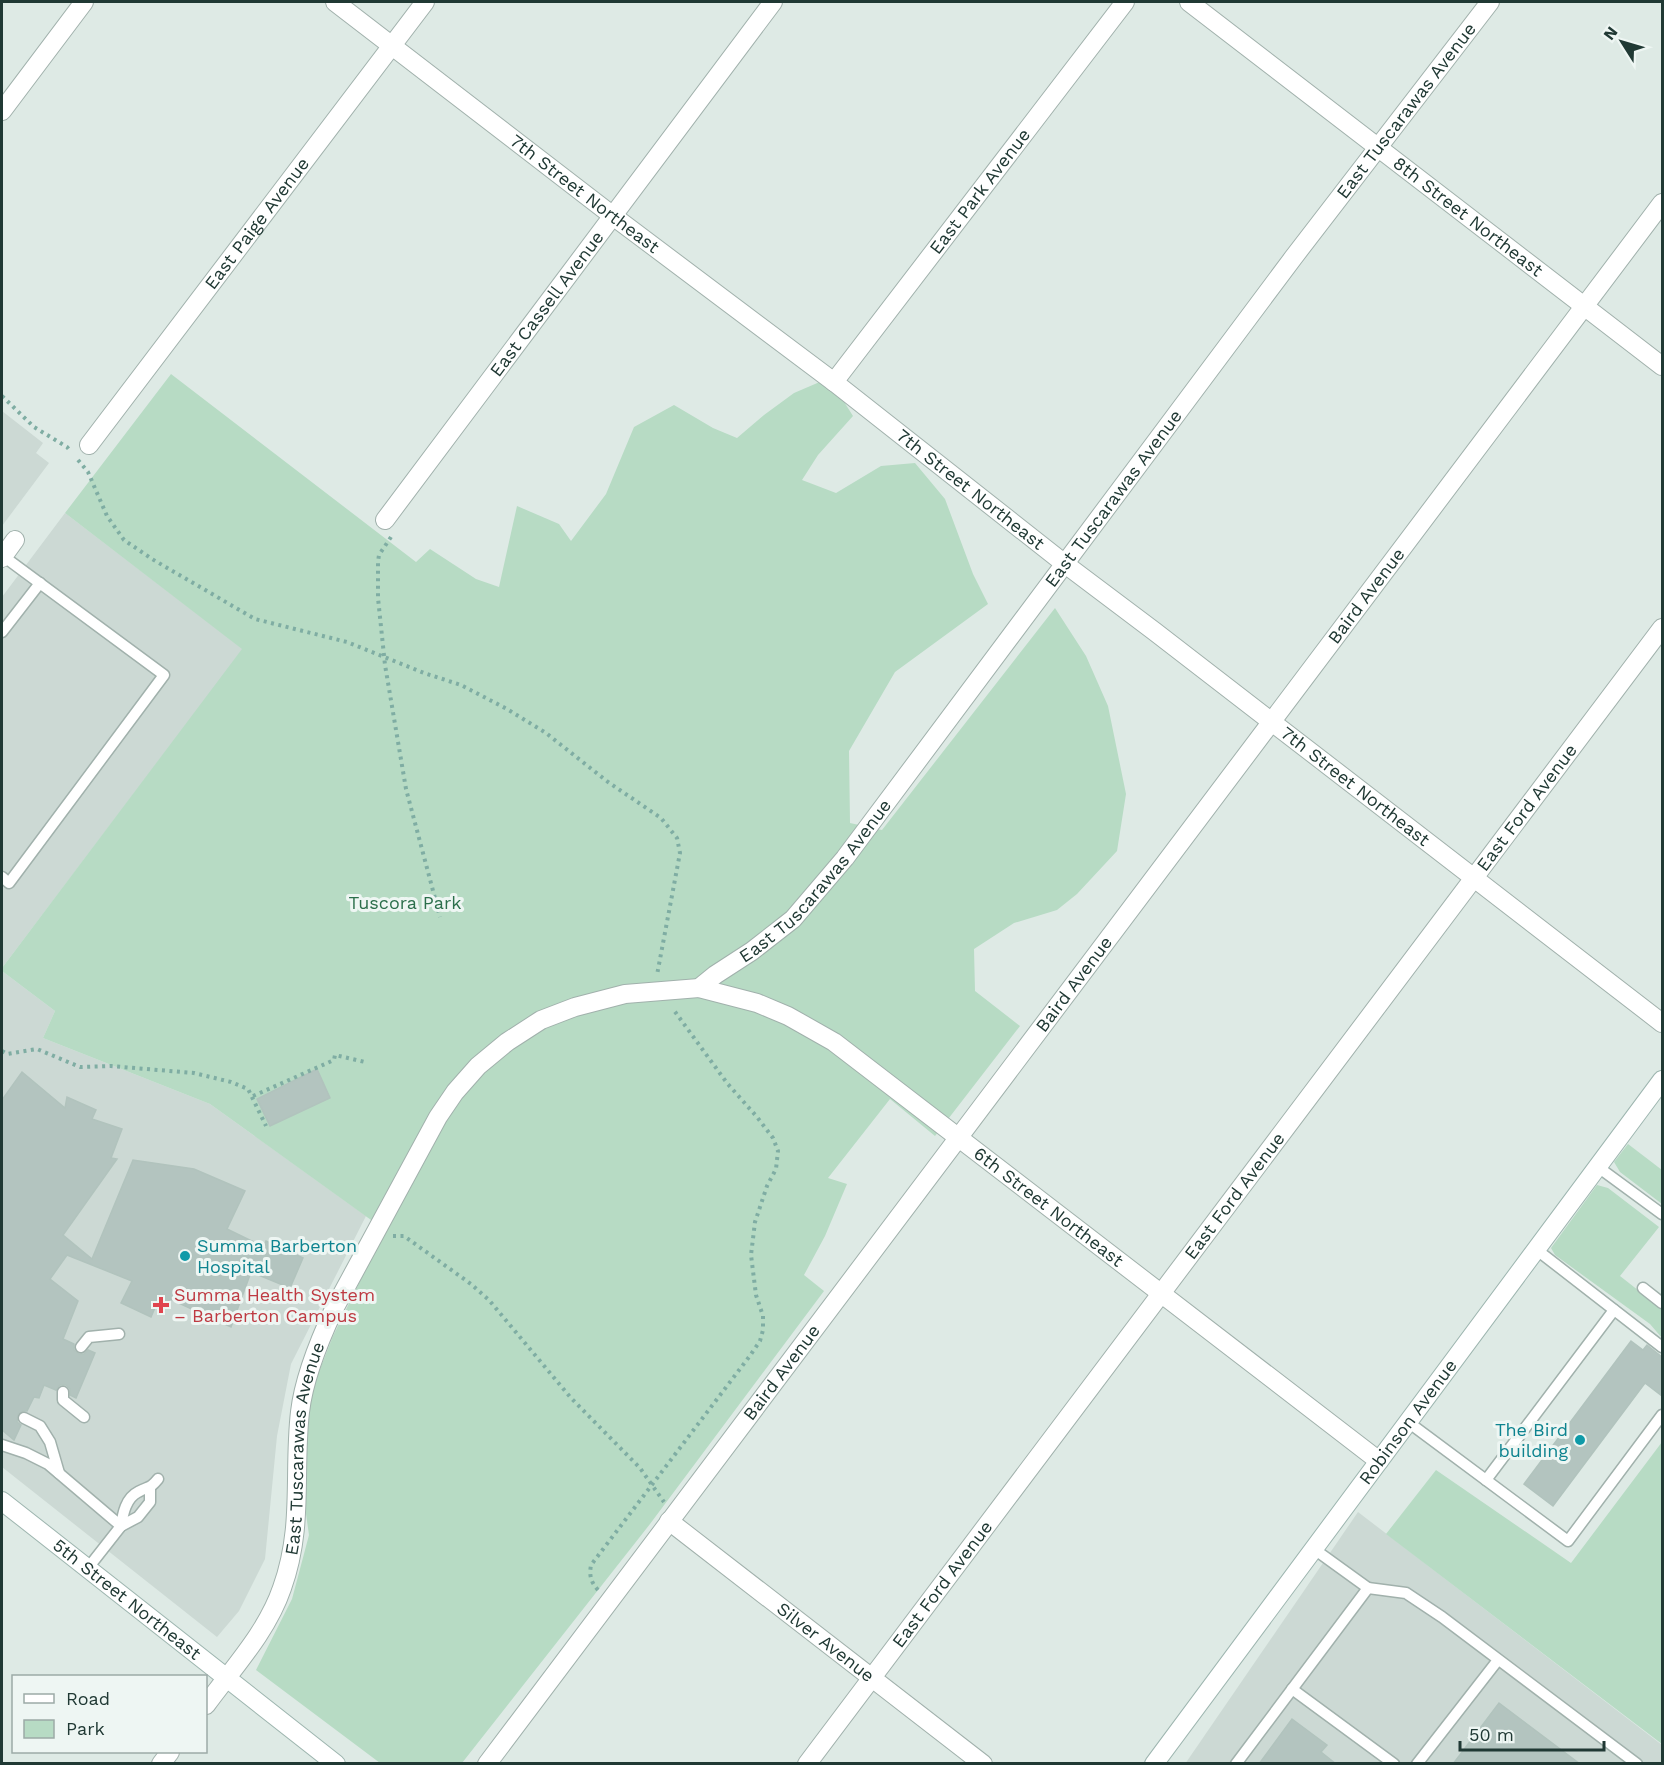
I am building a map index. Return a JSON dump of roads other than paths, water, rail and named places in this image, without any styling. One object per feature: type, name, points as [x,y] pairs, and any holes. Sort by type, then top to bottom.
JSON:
[{"type":"street","points":[[2,111],[84,2]]},
{"type":"street","name":"7th Street Northeast","points":[[335,2],[613,216],[834,382],[1065,564],[1662,1023]]},
{"type":"street","name":"East Paige Avenue","points":[[89,445],[425,2]]},
{"type":"street","name":"East Cassell Avenue","points":[[390,526],[613,216],[773,2]]},
{"type":"street","name":"East Park Avenue","points":[[834,382],[1125,2]]},
{"type":"street","name":"8th Street Northeast","points":[[1189,2],[1662,366]]},
{"type":"street","name":"East Tuscarawas Avenue","points":[[207,1704],[252,1645],[282,1589],[296,1538],[299,1432],[303,1394],[321,1335],[438,1117],[455,1092],[478,1066],[507,1042],[542,1020],[574,1007],[625,994],[699,988],[793,920],[820,890],[1378,147],[1490,2]]},
{"type":"street","name":"Baird Avenue","points":[[487,1764],[1662,203]]},
{"type":"street","points":[[2,557],[15,540]]},
{"type":"street","name":"East Ford Avenue","points":[[807,1764],[1662,628]]},
{"type":"street","name":"6th Street Northeast","points":[[699,988],[778,1012],[834,1042],[1379,1461]]},
{"type":"street","name":"Robinson Avenue","points":[[1154,1764],[1662,1080]]},
{"type":"street","name":"5th Street Northeast","points":[[2,1501],[336,1764]]},
{"type":"street","name":"Silver Avenue","points":[[672,1518],[983,1764]]},
{"type":"lane","points":[[2,557],[164,675],[9,883],[2,877]]},
{"type":"lane","points":[[2,632],[40,583]]},
{"type":"lane","points":[[1598,1167],[1662,1214]]},
{"type":"lane","points":[[1536,1250],[1662,1347]]},
{"type":"lane","points":[[1643,1288],[1662,1303]]},
{"type":"lane","points":[[1486,1480],[1614,1310]]},
{"type":"lane","points":[[81,1347],[89,1337],[119,1334]]},
{"type":"lane","points":[[63,1392],[63,1400],[84,1418]]},
{"type":"lane","points":[[1408,1422],[1568,1540],[1662,1415]]},
{"type":"lane","points":[[24,1418],[40,1425],[50,1442],[59,1474]]},
{"type":"lane","points":[[2,1445],[48,1464],[121,1526]]},
{"type":"lane","points":[[88,1568],[121,1526],[138,1517],[150,1502],[150,1489],[158,1479]]},
{"type":"lane","points":[[121,1526],[125,1507],[136,1492],[150,1489]]},
{"type":"lane","points":[[1314,1549],[1368,1588],[1406,1593],[1637,1764]]},
{"type":"lane","points":[[1236,1764],[1368,1588]]},
{"type":"lane","points":[[1417,1764],[1498,1660]]},
{"type":"lane","points":[[1292,1689],[1394,1764]]},
{"type":"place","name":"Summa Barberton Hospital","points":[[185,1256]]},
{"type":"place","name":"Summa Health System – Barberton Campus","points":[[161,1305]]},
{"type":"place","name":"The Bird building","points":[[1580,1440]]},
{"type":"park label","name":"Tuscora Park","points":[[405,903]]}]
